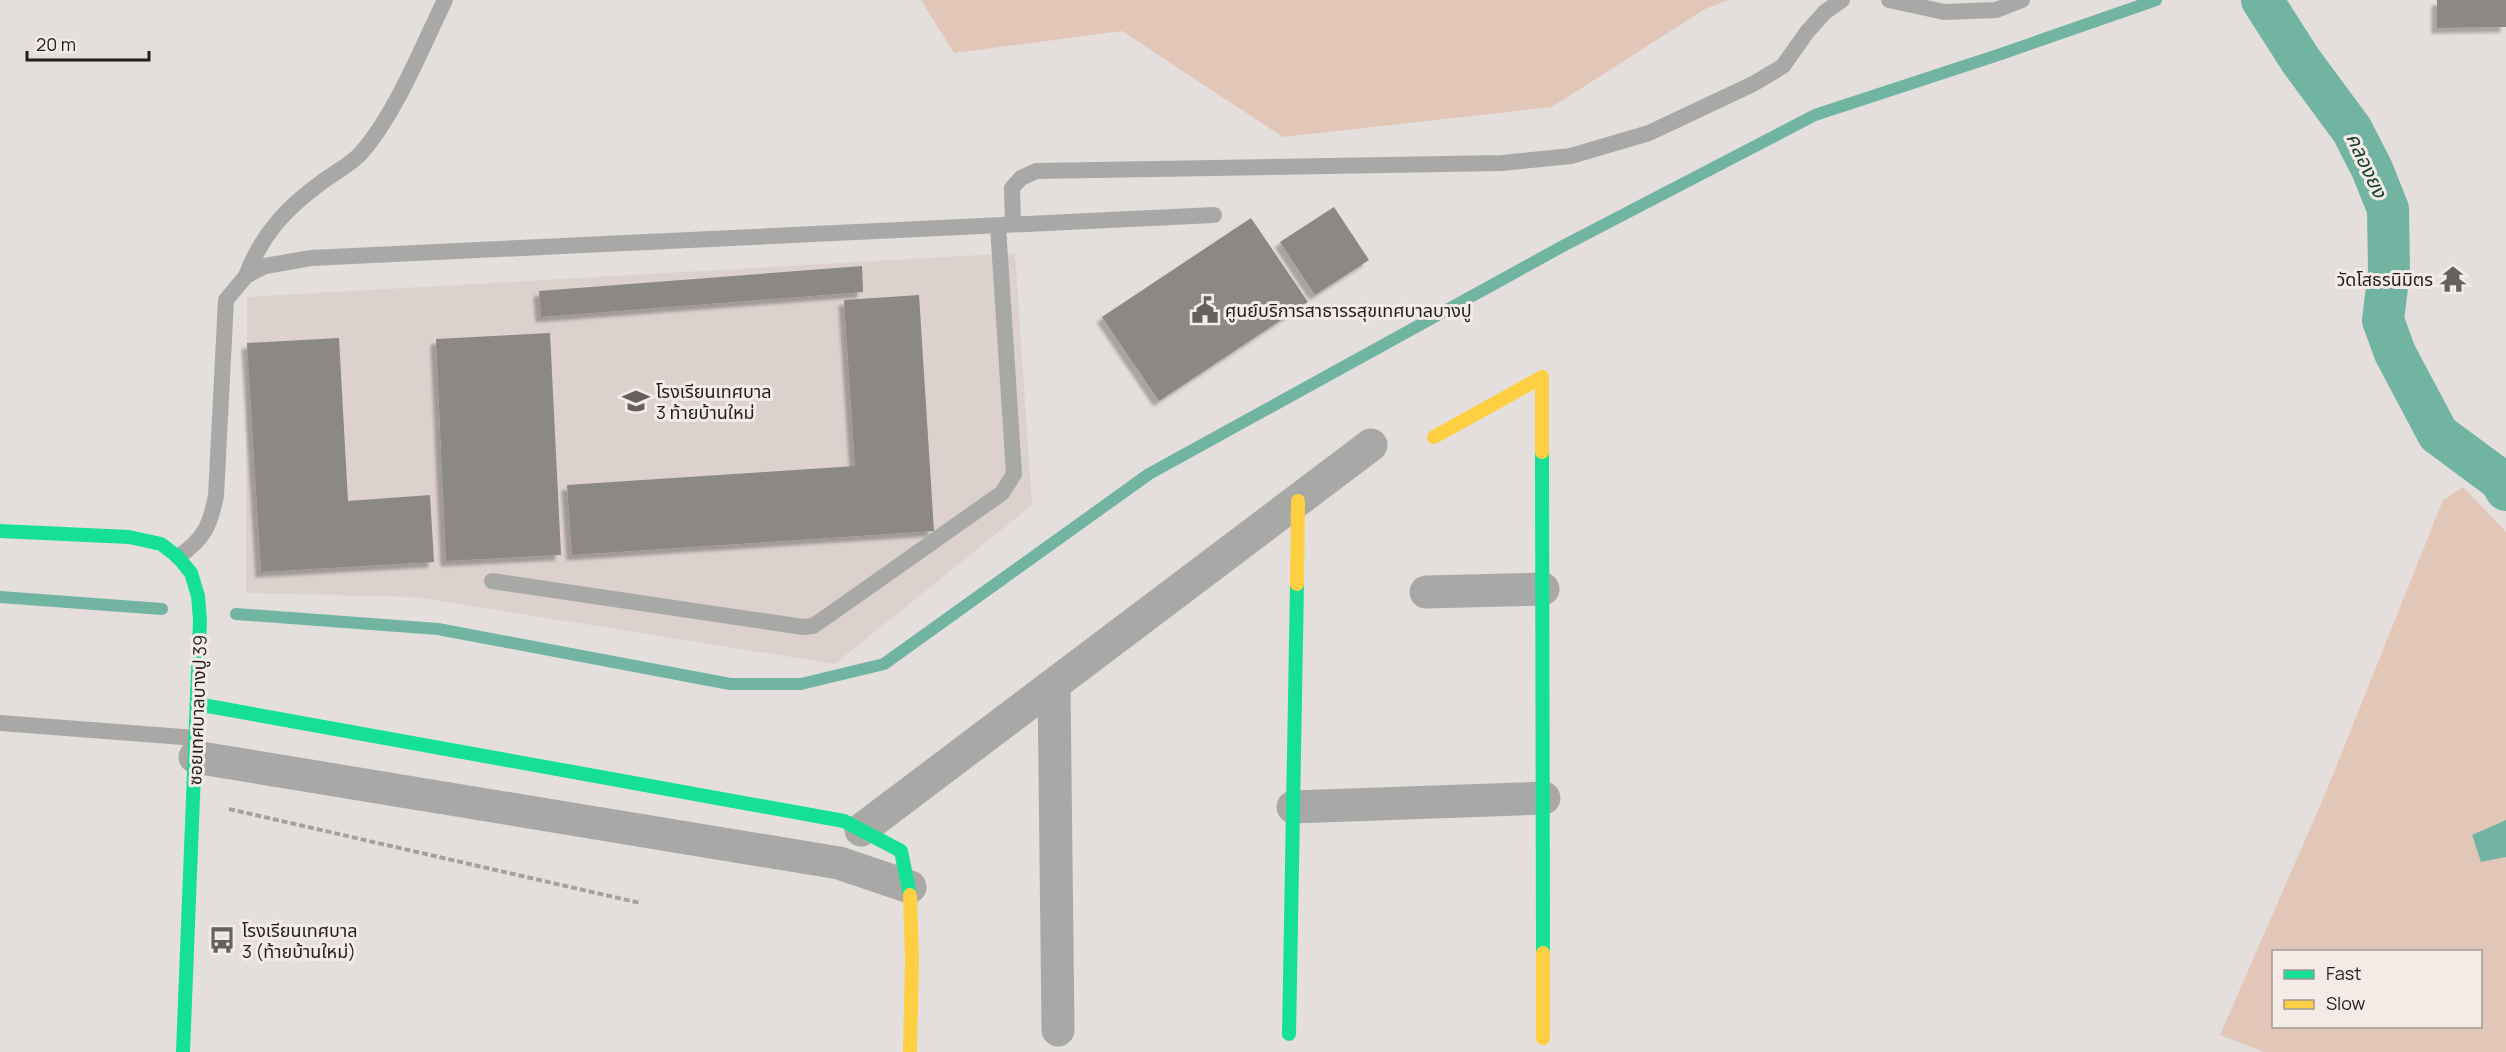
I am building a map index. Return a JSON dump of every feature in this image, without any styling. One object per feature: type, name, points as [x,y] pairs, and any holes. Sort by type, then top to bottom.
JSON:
[{"type":"street","points":[[1434,436],[1542,377],[1543,1038]]},
{"type":"street","points":[[861,830],[1371,445]]},
{"type":"street","points":[[1289,1034],[1298,501]]},
{"type":"street","name":"ซอยเทศบาลบางปู 39","points":[[0,531],[129,537],[161,544],[178,557],[191,573],[198,596],[200,620],[183,1052]]},
{"type":"street","points":[[1426,592],[1543,589]]},
{"type":"street","points":[[1054,685],[1058,1030]]},
{"type":"street","points":[[197,704],[844,821],[901,851],[910,887],[912,961],[910,1052]]},
{"type":"street","points":[[195,747],[839,863],[910,887]]},
{"type":"street","points":[[1293,807],[1544,798]]},
{"type":"lane","points":[[178,557],[200,540],[211,522],[216,496],[226,300],[246,276],[257,248],[279,219],[315,187],[360,154],[381,128],[446,0]]},
{"type":"lane","points":[[492,581],[803,627],[813,626],[1002,493],[1010,484],[1014,474],[1005,225],[1012,188],[1021,178],[1036,171],[1502,163],[1571,156],[1649,133],[1753,84],[1783,66],[1807,32],[1825,12],[1842,0]]},
{"type":"lane","points":[[1889,0],[1944,12],[1996,10],[2022,0]]},
{"type":"lane","points":[[246,276],[265,266],[311,258],[1214,215]]},
{"type":"lane","points":[[0,723],[195,747]]},
{"type":"path","points":[[194,801],[640,903]]},
{"type":"shaded area","points":[[921,0],[1729,0],[1705,9],[1552,107],[1283,137],[1122,31],[954,53]]},
{"type":"shaded area","name":"โรงเรียนเทศบาล 3 ท้ายบ้านใหม่","points":[[1015,253],[1032,505],[835,664],[415,597],[246,593],[247,297]]},
{"type":"shaded area","points":[[2463,487],[2506,532],[2506,820],[2472,835],[2481,862],[2506,857],[2506,1052],[2264,1052],[2220,1035],[2326,792],[2443,500]]},
{"type":"shaded area","points":[[2506,820],[2506,857],[2481,862],[2472,835]]},
{"type":"building","points":[[2437,0],[2506,0],[2506,27],[2437,28]]},
{"type":"building","points":[[1334,207],[1369,260],[1315,295],[1280,242]]},
{"type":"building","name":"ศูนย์บริการสาธารรสุขเทศบาลบางปู","points":[[1251,218],[1308,302],[1159,401],[1102,317]]},
{"type":"building","points":[[862,266],[863,292],[541,317],[539,291]]},
{"type":"building","points":[[919,295],[934,531],[572,555],[567,485],[855,466],[844,300]]},
{"type":"building","points":[[550,333],[561,555],[446,561],[436,339]]},
{"type":"building","points":[[339,338],[348,501],[430,495],[434,562],[261,572],[247,343]]},
{"type":"waterway","points":[[236,614],[438,629],[730,684],[801,684],[884,664],[1149,474],[1563,246],[1815,115],[2156,0]]},
{"type":"waterway","name":"คลองยง","points":[[2262,0],[2301,61],[2352,130],[2372,169],[2388,209],[2389,271],[2383,320],[2395,353],[2438,434],[2500,480],[2506,490]]},
{"type":"waterway","points":[[0,597],[162,609]]},
{"type":"traffic: fast","points":[[1542,452],[1543,953]]},
{"type":"traffic: fast","points":[[0,531],[129,537],[161,544],[178,557],[191,573],[198,596],[200,620],[183,1052]]},
{"type":"traffic: fast","points":[[1289,1034],[1297,584]]},
{"type":"traffic: fast","points":[[197,704],[844,821],[901,851],[910,895]]},
{"type":"traffic: slow","points":[[1434,437],[1542,377],[1542,452]]},
{"type":"traffic: slow","points":[[1297,584],[1298,501]]},
{"type":"traffic: slow","points":[[910,895],[912,961],[910,1052]]},
{"type":"traffic: slow","points":[[1543,953],[1543,1038]]},
{"type":"place","name":"วัดโสธรนิมิตร","points":[[2453,279]]},
{"type":"place","name":"ศูนย์บริการสาธารรสุขเทศบาลบางปู","points":[[1205,310]]},
{"type":"place","name":"โรงเรียนเทศบาล 3 ท้ายบ้านใหม่","points":[[636,401]]},
{"type":"place","name":"โรงเรียนเทศบาล 3 (ท้ายบ้านใหม่)","points":[[222,940]]}]
